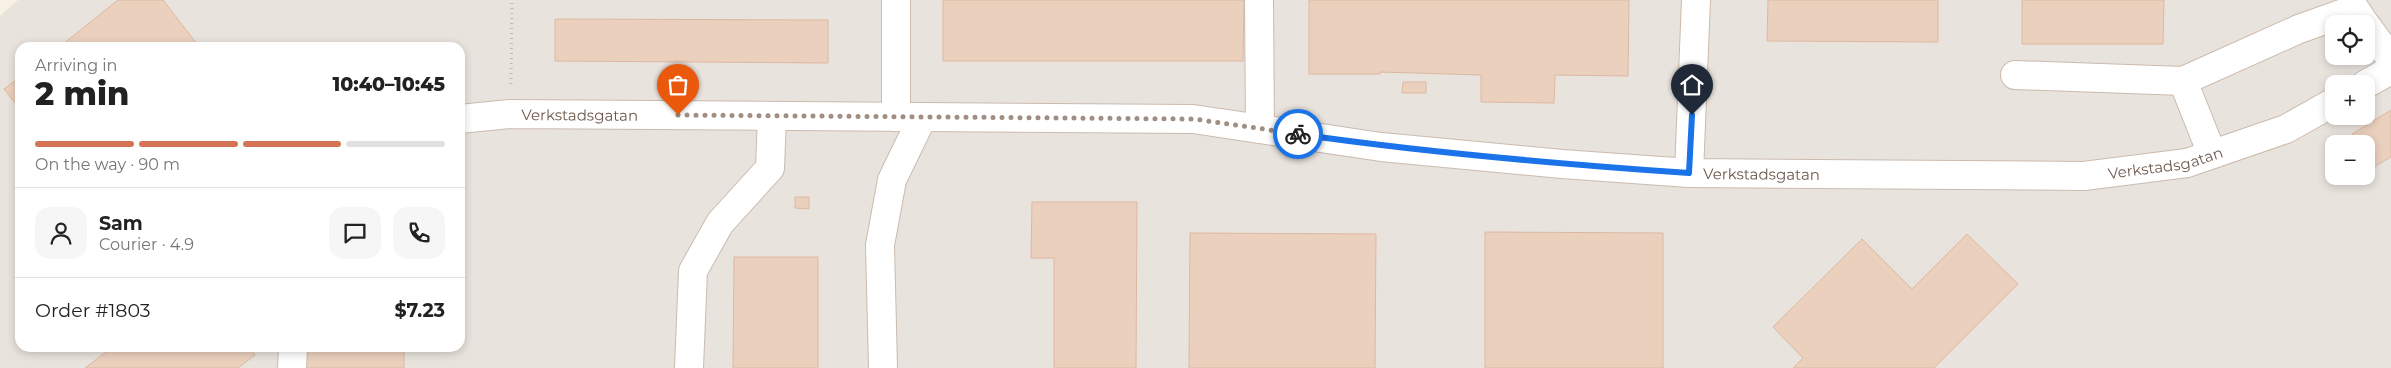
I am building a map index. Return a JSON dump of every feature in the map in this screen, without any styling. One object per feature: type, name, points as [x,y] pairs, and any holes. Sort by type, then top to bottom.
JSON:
[{"type":"street","points":[[883,368],[880,245],[892,180],[909,118],[896,0]]},
{"type":"street","points":[[1259,0],[1260,129]]},
{"type":"street","points":[[1689,173],[1696,0]]},
{"type":"street","points":[[2015,75],[2183,81],[2299,29],[2364,14],[2391,59]]},
{"type":"street","points":[[2375,79],[2391,70]]},
{"type":"street","points":[[2183,81],[2212,154]]},
{"type":"street","name":"Verkstadsgatan","points":[[465,118],[510,114],[1194,119],[1390,148],[1562,164],[1689,173],[2084,176],[2186,163],[2286,129],[2325,107]]},
{"type":"street","points":[[688,368],[693,271],[720,223],[770,168],[772,116]]},
{"type":"street","points":[[292,368],[293,352]]},
{"type":"path","points":[[510,114],[512,0]]},
{"type":"shaded area","points":[[18,0],[2391,0],[2391,368],[0,368],[0,16]]},
{"type":"building","points":[[118,0],[163,0],[195,42],[66,42]]},
{"type":"building","points":[[943,0],[1244,0],[1243,61],[943,61]]},
{"type":"building","points":[[1309,0],[1629,0],[1628,76],[1555,75],[1554,103],[1481,102],[1481,75],[1380,72],[1380,74],[1309,74]]},
{"type":"building","points":[[1768,0],[1938,0],[1938,42],[1767,41]]},
{"type":"building","points":[[2022,0],[2164,0],[2163,44],[2022,44]]},
{"type":"building","points":[[555,19],[828,20],[828,63],[555,61]]},
{"type":"building","points":[[15,81],[15,103],[4,89]]},
{"type":"building","points":[[1403,82],[1426,82],[1426,93],[1402,93]]},
{"type":"building","points":[[2391,110],[2391,157],[2375,166],[2375,135],[2352,134],[2367,125],[2375,125],[2375,120]]},
{"type":"building","points":[[795,197],[809,197],[809,209],[795,208]]},
{"type":"building","points":[[1032,202],[1137,202],[1136,368],[1054,368],[1054,258],[1031,258]]},
{"type":"building","points":[[1485,232],[1663,233],[1663,368],[1485,368]]},
{"type":"building","points":[[1190,233],[1376,234],[1375,368],[1189,368]]},
{"type":"building","points":[[1967,234],[2018,284],[1934,368],[1793,368],[1803,358],[1773,327],[1862,239],[1912,289]]},
{"type":"building","points":[[734,257],[818,257],[818,368],[733,368]]},
{"type":"building","points":[[106,352],[253,352],[255,355],[238,368],[85,368]]},
{"type":"building","points":[[299,352],[404,352],[404,368],[299,368]]},
{"type":"way so far","points":[[678,115],[1194,119],[1298,134]]},
{"type":"route","points":[[1298,134],[1381,147],[1562,164],[1689,173],[1692,115]]}]
